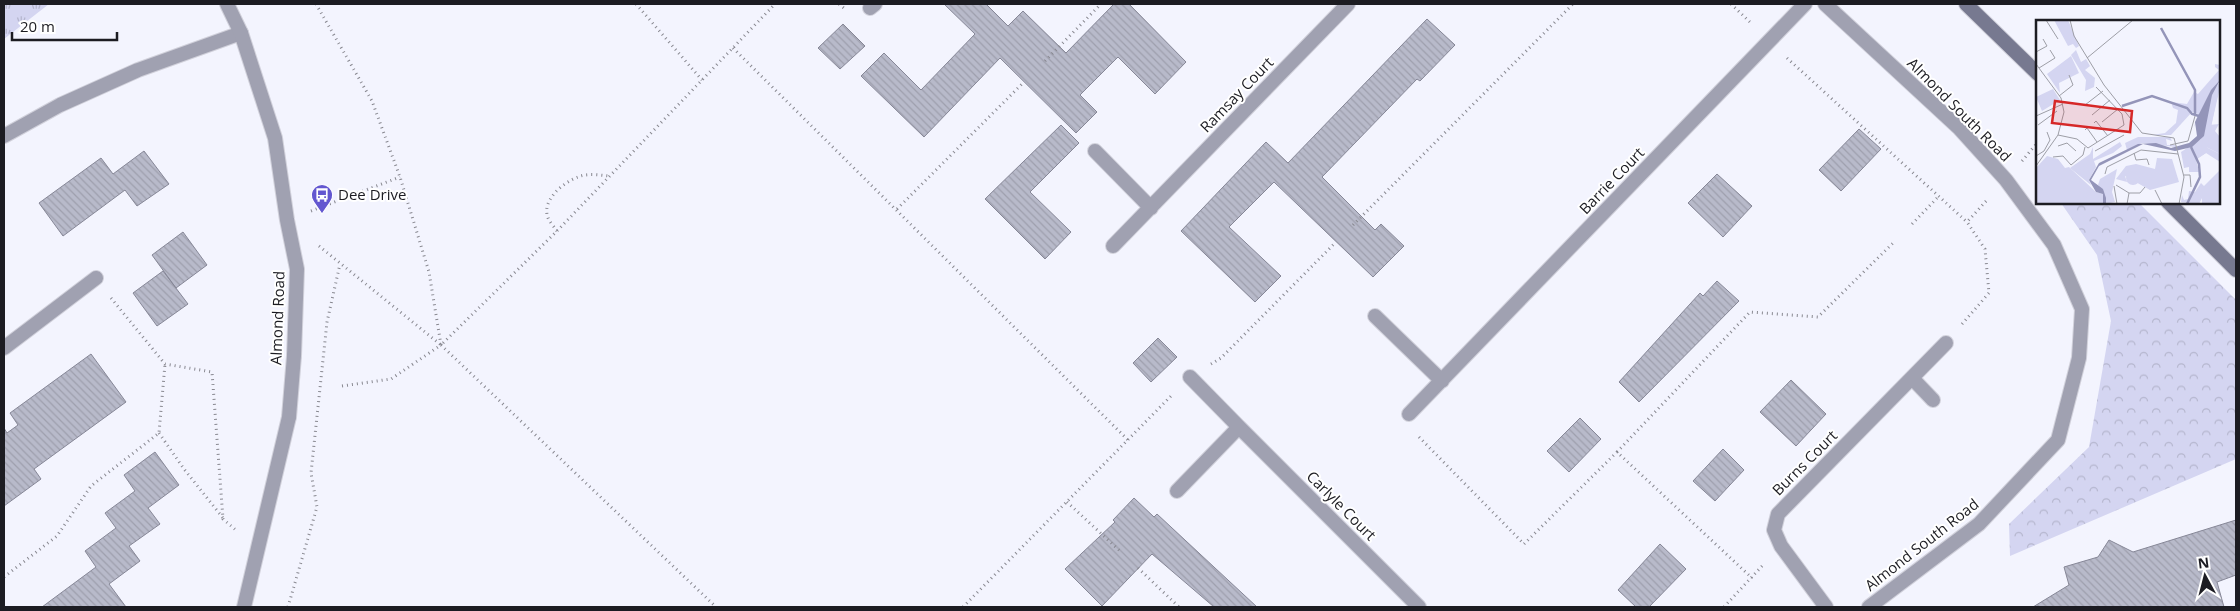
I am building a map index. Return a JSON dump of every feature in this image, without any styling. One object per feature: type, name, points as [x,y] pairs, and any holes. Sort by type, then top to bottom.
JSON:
[{"type":"main road","points":[[1966,4],[2036,72]]},
{"type":"main road","points":[[2170,204],[2236,270]]},
{"type":"street","name":"Almond Road","points":[[227,4],[241,34],[275,138],[287,220],[297,269],[294,356],[289,417],[244,607]]},
{"type":"street","name":"Ramsay Court","points":[[1113,246],[1348,4]]},
{"type":"street","name":"Barrie Court","points":[[1409,414],[1805,4]]},
{"type":"street","name":"Almond South Road","points":[[1825,4],[1959,128],[2006,180],[2054,245],[2082,309],[2080,358],[2058,440],[1979,524],[1869,607]]},
{"type":"street","points":[[4,136],[60,105],[138,70],[241,34]]},
{"type":"street","points":[[1095,151],[1151,208]]},
{"type":"street","points":[[4,348],[96,278]]},
{"type":"street","points":[[1375,316],[1442,381]]},
{"type":"street","name":"Burns Court","points":[[1826,607],[1780,546],[1774,530],[1778,514],[1946,343]]},
{"type":"street","name":"Carlyle Court","points":[[1190,377],[1420,607]]},
{"type":"street","points":[[1912,378],[1933,400]]},
{"type":"street","points":[[1177,491],[1239,428]]},
{"type":"path","points":[[316,4],[372,101],[400,177],[429,272],[441,345]]},
{"type":"path","points":[[636,4],[702,80]]},
{"type":"path","points":[[342,386],[391,379],[441,345],[557,231],[775,4]]},
{"type":"path","points":[[1045,61],[1101,4]]},
{"type":"path","points":[[1353,225],[1574,4]]},
{"type":"path","points":[[1731,4],[1967,222],[1985,249],[1989,293],[1946,343]]},
{"type":"path","points":[[733,48],[1128,440]]},
{"type":"path","points":[[896,210],[1024,82]]},
{"type":"path","points":[[1967,222],[2036,144]]},
{"type":"path","points":[[557,231],[547,217],[548,203],[559,188],[578,176],[594,174],[610,176]]},
{"type":"path","points":[[400,177],[287,220],[441,345],[716,607]]},
{"type":"path","points":[[1912,224],[1939,196]]},
{"type":"path","points":[[963,607],[1190,377],[1221,358],[1336,242]]},
{"type":"path","points":[[1409,414],[1417,436],[1524,544],[1617,452],[1750,312],[1818,317],[1894,242]]},
{"type":"path","points":[[288,607],[317,507],[311,473],[327,322],[340,264]]},
{"type":"path","points":[[96,278],[165,364],[212,372],[223,519]]},
{"type":"path","points":[[165,364],[159,433],[223,519],[258,550]]},
{"type":"path","points":[[4,577],[57,536],[92,486],[159,433]]},
{"type":"path","points":[[1617,452],[1752,578]]},
{"type":"path","points":[[1067,502],[1120,552]]},
{"type":"path","points":[[1724,607],[1780,546]]},
{"type":"path","points":[[1138,568],[1179,607]]},
{"type":"green space","points":[[4,4],[49,4],[4,39]]},
{"type":"green space","points":[[2062,204],[2140,204],[2236,300],[2236,459],[2010,556],[2009,524],[2089,447],[2111,321],[2097,255]]},
{"type":"building","points":[[944,4],[986,4],[1008,26],[1023,11],[1066,53],[1114,4],[1129,4],[1186,62],[1155,94],[1118,57],[1080,95],[1097,112],[1076,133],[1000,58],[924,137],[861,76],[884,53],[921,90],[975,34]]},
{"type":"building","points":[[1427,19],[1455,45],[1420,81],[1417,79],[1322,177],[1375,230],[1381,224],[1404,246],[1373,277],[1274,182],[1229,227],[1281,276],[1255,302],[1181,231],[1266,142],[1288,163]]},
{"type":"building","points":[[843,24],[865,46],[840,69],[818,48]]},
{"type":"building","points":[[1061,125],[1079,143],[1030,192],[1071,232],[1045,259],[985,199]]},
{"type":"building","points":[[1859,129],[1881,149],[1841,191],[1819,170]]},
{"type":"building","points":[[144,151],[169,184],[137,206],[125,190],[63,236],[39,203],[101,158],[113,174]]},
{"type":"building","points":[[1717,174],[1752,206],[1723,237],[1688,203]]},
{"type":"building","points":[[183,232],[207,265],[176,288],[152,255]]},
{"type":"building","points":[[163,271],[188,304],[157,326],[133,293]]},
{"type":"building","points":[[1717,281],[1739,301],[1639,402],[1619,382],[1700,293],[1703,296]]},
{"type":"building","points":[[1158,338],[1177,357],[1151,382],[1133,363]]},
{"type":"building","points":[[91,354],[126,402],[34,469],[41,479],[4,506],[4,428],[7,433],[18,425],[10,413]]},
{"type":"building","points":[[1791,380],[1826,414],[1796,446],[1760,412]]},
{"type":"building","points":[[1580,418],[1601,439],[1569,472],[1547,451]]},
{"type":"building","points":[[1723,449],[1744,470],[1715,501],[1693,481]]},
{"type":"building","points":[[155,452],[179,485],[148,508],[160,524],[129,546],[140,561],[109,584],[126,607],[42,607],[96,567],[85,551],[116,528],[105,513],[135,491],[124,475]]},
{"type":"building","points":[[1134,498],[1154,517],[1157,514],[1257,607],[1214,607],[1152,554],[1102,606],[1065,569],[1115,522],[1113,520]]},
{"type":"building","points":[[2236,520],[2236,575],[2217,582],[2224,607],[2033,607],[2069,585],[2064,567],[2098,557],[2109,540],[2133,552]]},
{"type":"building","points":[[1660,544],[1686,569],[1649,607],[1636,607],[1618,590]]},
{"type":"place","name":"Dee Drive","points":[[322,214]]}]
